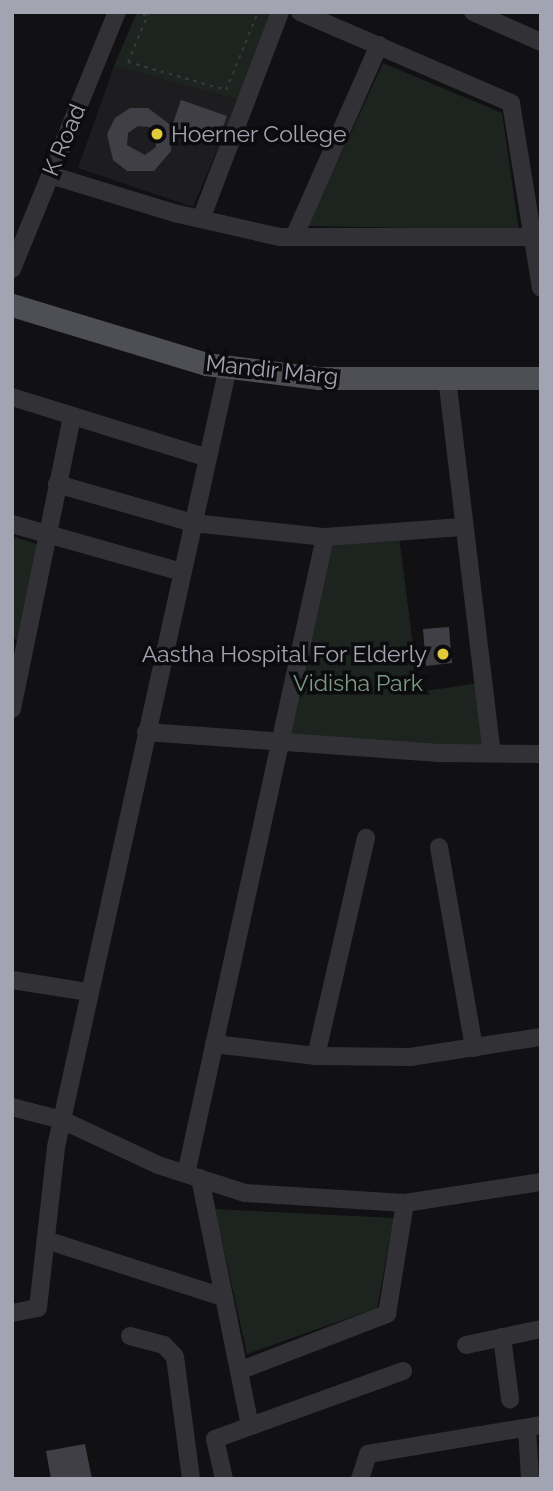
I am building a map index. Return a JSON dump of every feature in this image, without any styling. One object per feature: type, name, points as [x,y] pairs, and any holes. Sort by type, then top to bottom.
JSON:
[{"type":"main road","name":"Mandir Marg","points":[[12,305],[227,374]]},
{"type":"main road","points":[[12,321],[227,374],[265,388],[448,385],[541,378]]},
{"type":"main road","points":[[448,385],[541,391]]},
{"type":"street","name":"K Road","points":[[12,269],[117,12]]},
{"type":"street","points":[[201,219],[280,12]]},
{"type":"street","points":[[300,12],[511,103],[541,288]]},
{"type":"street","points":[[473,12],[541,42]]},
{"type":"street","points":[[294,237],[379,46]]},
{"type":"street","points":[[50,175],[201,219],[294,237],[533,237]]},
{"type":"street","points":[[12,1313],[38,1308],[62,1120],[227,374]]},
{"type":"street","points":[[448,385],[462,527],[492,754]]},
{"type":"street","points":[[12,397],[208,458]]},
{"type":"street","points":[[12,709],[18,654],[48,534],[72,417]]},
{"type":"street","points":[[58,484],[193,523],[326,537],[462,527]]},
{"type":"street","points":[[12,524],[182,572]]},
{"type":"street","points":[[250,1426],[223,1297],[193,1176],[214,1044],[326,537]]},
{"type":"street","points":[[146,732],[280,743],[541,754]]},
{"type":"street","points":[[316,1056],[366,838]]},
{"type":"street","points":[[439,847],[474,1048]]},
{"type":"street","points":[[12,980],[89,992]]},
{"type":"street","points":[[214,1044],[316,1056],[410,1057],[541,1037]]},
{"type":"street","points":[[12,1107],[62,1120],[193,1176],[245,1193],[405,1203],[541,1182]]},
{"type":"street","points":[[239,1371],[387,1314],[405,1203]]},
{"type":"street","points":[[46,1240],[223,1297]]},
{"type":"street","points":[[466,1345],[541,1329]]},
{"type":"street","points":[[130,1336],[164,1345],[175,1357],[191,1479]]},
{"type":"street","points":[[502,1337],[510,1399]]},
{"type":"street","points":[[224,1479],[215,1439],[403,1371]]},
{"type":"street","points":[[360,1479],[368,1454],[534,1427],[530,1479]]},
{"type":"path","points":[[135,12],[148,14],[128,62],[226,90],[258,12]]},
{"type":"shaded area","name":"Hoerner College","points":[[114,66],[238,100],[193,207],[78,168]]},
{"type":"green space","points":[[137,12],[276,12],[238,100],[114,66]]},
{"type":"green space","points":[[383,63],[502,113],[519,230],[308,226]]},
{"type":"green space","points":[[12,536],[39,545],[17,640],[12,638]]},
{"type":"green space","name":"Vidisha Park","points":[[399,536],[419,692],[478,683],[488,749],[284,739],[328,539]]},
{"type":"green space","points":[[215,1209],[394,1218],[377,1308],[247,1354]]},
{"type":"building","points":[[181,100],[227,116],[217,143],[172,127],[171,151],[154,171],[127,171],[113,160],[107,134],[115,118],[130,108],[148,108],[172,126]],"holes":[[[138,126],[149,127],[156,137],[156,147],[145,155],[127,145],[128,133]]]},
{"type":"building","points":[[449,627],[452,663],[426,666],[423,629]]},
{"type":"building","points":[[85,1444],[92,1479],[51,1479],[46,1451]]},
{"type":"place","name":"Hoerner College","points":[[157,134]]},
{"type":"place","name":"Aastha Hospital For Elderly","points":[[443,654]]}]
